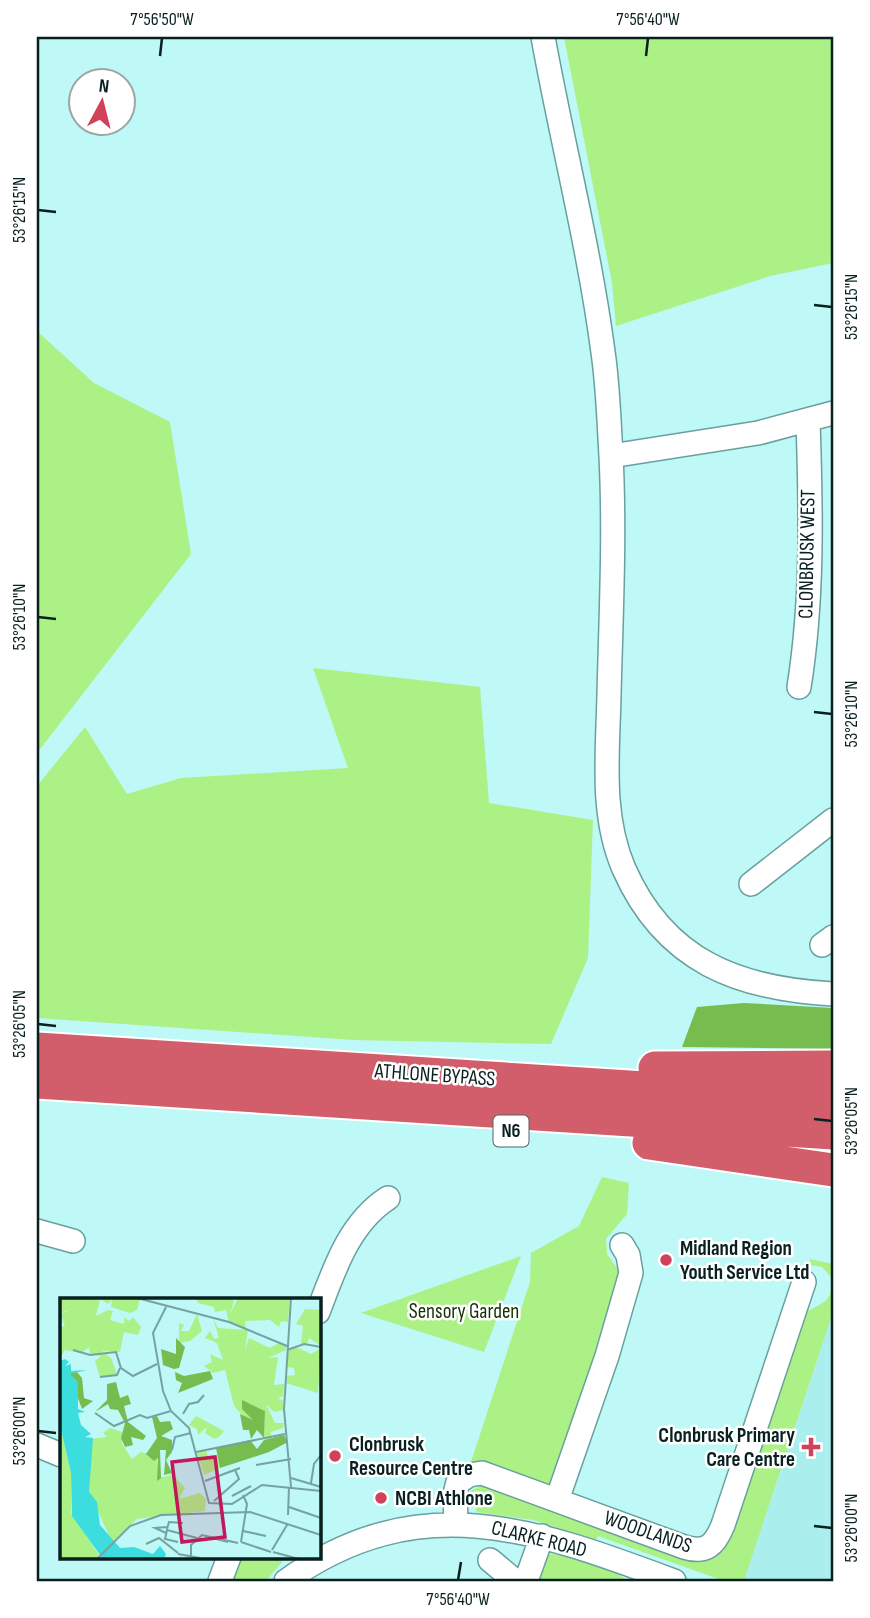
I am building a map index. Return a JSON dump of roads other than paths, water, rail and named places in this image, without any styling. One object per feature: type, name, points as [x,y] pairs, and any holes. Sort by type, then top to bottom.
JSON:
[{"type":"highway","name":"ATHLONE BYPASS","points":[[37,1049],[833,1100]]},
{"type":"highway","points":[[341,1069],[833,1067]]},
{"type":"highway","name":"ATHLONE BYPASS","points":[[37,1082],[833,1133]]},
{"type":"highway","name":"N6","points":[[190,1092],[289,1113],[684,1146],[833,1170]]},
{"type":"street","points":[[543,37],[604,352],[614,514],[607,780],[612,835],[625,871],[651,913],[687,950],[706,964],[728,976],[757,985],[833,994]]},
{"type":"street","points":[[611,456],[728,438],[833,413]]},
{"type":"street","name":"CLONBRUSK WEST","points":[[799,687],[805,650],[808,581],[808,421]]},
{"type":"street","points":[[751,884],[833,820]]},
{"type":"street","points":[[320,1307],[338,1260],[367,1211],[388,1198]]},
{"type":"street","points":[[37,1231],[73,1241]]},
{"type":"street","points":[[557,1500],[607,1356],[631,1273],[628,1255],[622,1245]]},
{"type":"street","name":"WOODLANDS","points":[[456,1524],[455,1494],[458,1482],[475,1474],[489,1474],[684,1547],[701,1550],[710,1546],[723,1525],[804,1282]]},
{"type":"street","points":[[37,1445],[60,1455]]},
{"type":"street","name":"CLARKE ROAD","points":[[320,1556],[414,1528],[456,1524],[491,1526],[542,1536],[674,1581]]},
{"type":"street","points":[[526,1581],[542,1536]]},
{"type":"street","points":[[220,1581],[229,1558]]},
{"type":"street","points":[[490,1560],[515,1581]]},
{"type":"street","name":"CLARKE ROAD","points":[[286,1581],[306,1561]]},
{"type":"place","name":"Midland Region Youth Service Ltd","points":[[666,1260]]},
{"type":"place","name":"Clonbrusk Primary Care Centre","points":[[811,1447]]},
{"type":"place","name":"Clonbrusk Resource Centre","points":[[335,1456]]},
{"type":"place","name":"NCBI Athlone","points":[[381,1498]]},
{"type":"park label","name":"Sensory Garden","points":[[464,1311]]}]
